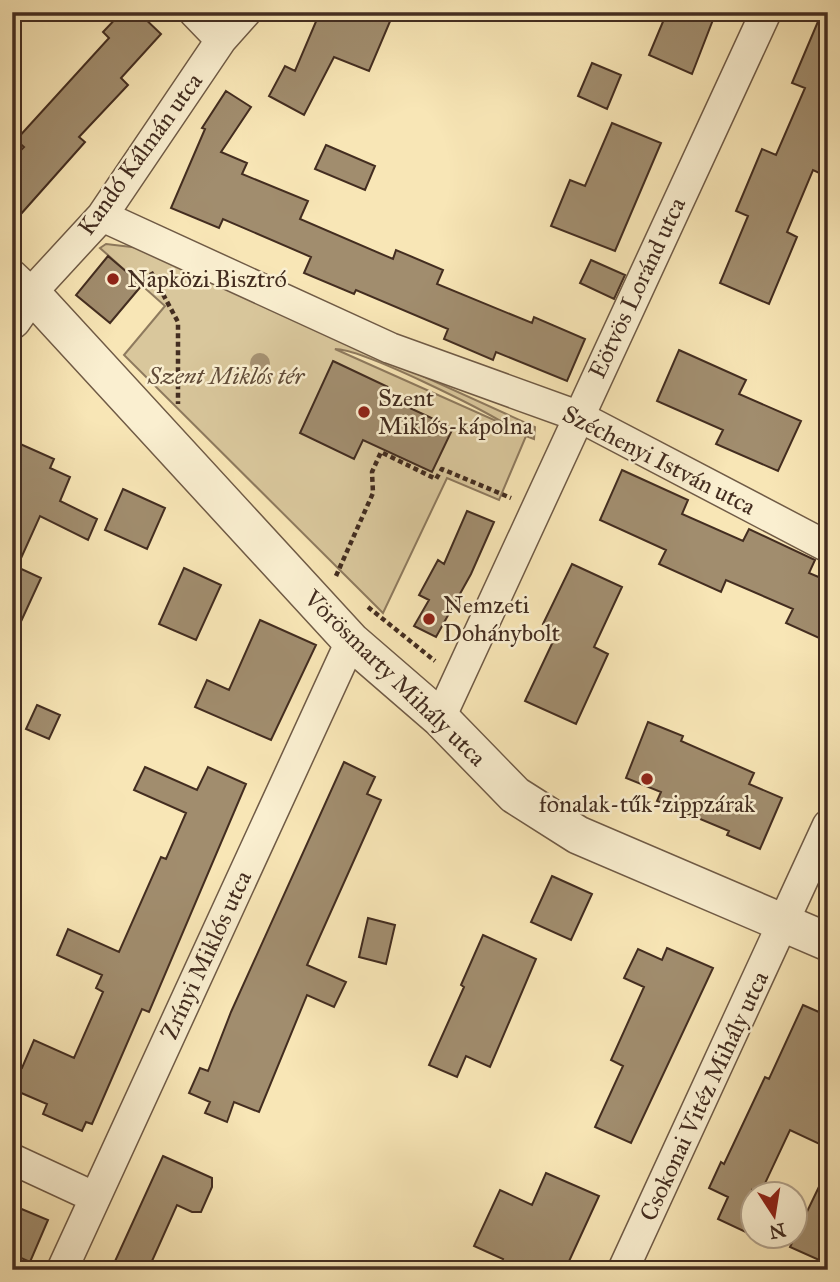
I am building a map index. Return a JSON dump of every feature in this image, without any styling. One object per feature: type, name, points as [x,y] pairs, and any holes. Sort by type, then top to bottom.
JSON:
[{"type":"street","points":[[194,12],[221,40]]},
{"type":"street","name":"Kandó Kálmán utca","points":[[18,296],[102,216],[221,40],[246,12]]},
{"type":"street","name":"Eötvös Loránd utca","points":[[440,718],[766,12]]},
{"type":"street","name":"Széchenyi István utca","points":[[102,216],[390,348],[578,416],[828,547]]},
{"type":"street","name":"Vörösmarty Mihály utca","points":[[18,296],[351,641],[440,718],[515,795],[578,835],[828,942]]},
{"type":"street","name":"Zrínyi Miklós utca","points":[[62,1270],[351,641]]},
{"type":"street","name":"Csokonai Vitéz Mihály utca","points":[[623,1270],[828,825]]},
{"type":"street","points":[[12,1159],[94,1197]]},
{"type":"path","points":[[136,232],[150,269],[177,322],[179,415]]},
{"type":"path","points":[[336,576],[373,492],[372,472],[380,452],[436,479],[442,469],[536,509]]},
{"type":"green space","name":"Szent Miklós tér","points":[[106,244],[140,248],[535,427],[534,439],[526,436],[499,500],[447,478],[383,613],[124,355],[165,306],[100,248]],"holes":[[[335,349],[424,382],[512,428]]]},
{"type":"building","points":[[122,12],[138,12],[161,34],[121,78],[128,85],[79,137],[85,142],[12,224],[12,159],[24,147],[16,140],[109,38],[103,32]]},
{"type":"building","points":[[320,12],[394,12],[369,71],[334,57],[304,115],[269,96],[285,66],[295,71]]},
{"type":"building","points":[[667,12],[716,12],[692,74],[649,55]]},
{"type":"building","points":[[822,12],[828,12],[828,177],[813,170],[787,232],[797,237],[769,304],[720,283],[748,216],[736,211],[762,149],[776,155],[805,88],[792,83]]},
{"type":"building","points":[[592,63],[621,75],[607,109],[578,96]]},
{"type":"building","points":[[226,91],[251,107],[221,152],[247,163],[242,174],[308,201],[300,219],[393,259],[396,250],[443,270],[437,284],[532,323],[534,317],[585,339],[567,381],[496,352],[493,360],[444,339],[448,329],[356,290],[354,294],[304,273],[311,257],[223,219],[219,228],[171,208],[205,129],[202,128]]},
{"type":"building","points":[[612,123],[661,143],[615,251],[551,226],[570,180],[585,186]]},
{"type":"building","points":[[326,145],[375,166],[365,190],[315,169]]},
{"type":"building","points":[[108,256],[142,285],[110,323],[76,295]]},
{"type":"building","points":[[591,260],[625,275],[614,299],[580,283]]},
{"type":"building","points":[[679,350],[746,380],[739,394],[801,421],[778,471],[716,444],[723,430],[657,401]]},
{"type":"building","name":"Szent Miklós-kápolna","points":[[333,361],[388,387],[384,396],[453,428],[432,472],[363,440],[354,459],[300,433]]},
{"type":"building","points":[[18,443],[54,459],[50,468],[70,477],[60,501],[97,519],[88,540],[40,516],[17,567],[41,578],[12,641],[12,456]]},
{"type":"building","points":[[622,470],[688,500],[682,514],[743,541],[749,529],[815,560],[809,573],[828,581],[828,642],[786,623],[793,609],[726,580],[721,592],[659,564],[666,550],[600,520]]},
{"type":"building","points":[[123,489],[165,508],[147,549],[105,530]]},
{"type":"building","points":[[467,511],[494,522],[471,574],[436,637],[414,626],[429,600],[419,595],[438,560],[444,564]]},
{"type":"building","points":[[572,564],[622,587],[594,647],[608,654],[576,724],[525,701],[558,631],[543,624]]},
{"type":"building","points":[[184,568],[221,585],[196,640],[159,624]]},
{"type":"building","points":[[260,620],[316,645],[271,740],[195,707],[207,680],[229,690]]},
{"type":"building","points":[[37,705],[60,715],[49,739],[26,729]]},
{"type":"building","points":[[648,722],[683,736],[681,741],[754,773],[749,784],[782,798],[760,849],[727,835],[729,831],[657,801],[661,792],[626,778]]},
{"type":"building","points":[[344,762],[375,777],[367,794],[381,800],[307,965],[346,982],[334,1007],[307,995],[259,1112],[234,1102],[227,1122],[205,1113],[210,1102],[189,1093],[200,1068],[208,1071],[231,1012]]},
{"type":"building","points":[[145,767],[197,790],[208,767],[246,784],[149,1012],[142,1009],[92,1124],[86,1122],[82,1131],[43,1114],[47,1104],[12,1089],[12,1063],[22,1068],[34,1040],[74,1058],[103,992],[96,988],[102,975],[57,955],[68,929],[119,952],[161,857],[166,859],[186,813],[134,790]]},
{"type":"building","points":[[552,876],[592,894],[571,940],[531,922]]},
{"type":"building","points":[[368,918],[395,925],[386,964],[359,957]]},
{"type":"building","points":[[483,935],[536,959],[490,1067],[466,1056],[457,1077],[429,1065],[464,987],[461,985]]},
{"type":"building","points":[[667,948],[713,968],[631,1143],[595,1127],[623,1066],[611,1060],[644,987],[624,978],[638,949],[662,960]]},
{"type":"building","points":[[803,1005],[828,1016],[828,1148],[790,1130],[767,1180],[738,1180],[738,1228],[718,1219],[728,1197],[709,1188],[721,1162],[724,1164],[765,1077],[769,1079]]},
{"type":"building","points":[[163,1156],[212,1178],[212,1187],[201,1212],[192,1212],[177,1205],[148,1270],[111,1270]]},
{"type":"building","points":[[828,1168],[828,1264],[797,1250],[808,1250],[808,1210]]},
{"type":"building","points":[[546,1173],[599,1196],[565,1270],[498,1270],[503,1259],[474,1246],[500,1190],[532,1205]]},
{"type":"building","points":[[12,1205],[48,1220],[30,1262],[12,1254]]},
{"type":"place","name":"Napközi Bisztró","points":[[113,279]]},
{"type":"place","name":"Szent Miklós-kápolna","points":[[364,412]]},
{"type":"place","name":"Nemzeti Dohánybolt","points":[[429,619]]},
{"type":"place","name":"fonalak-tűk-zippzárak","points":[[647,779]]}]
